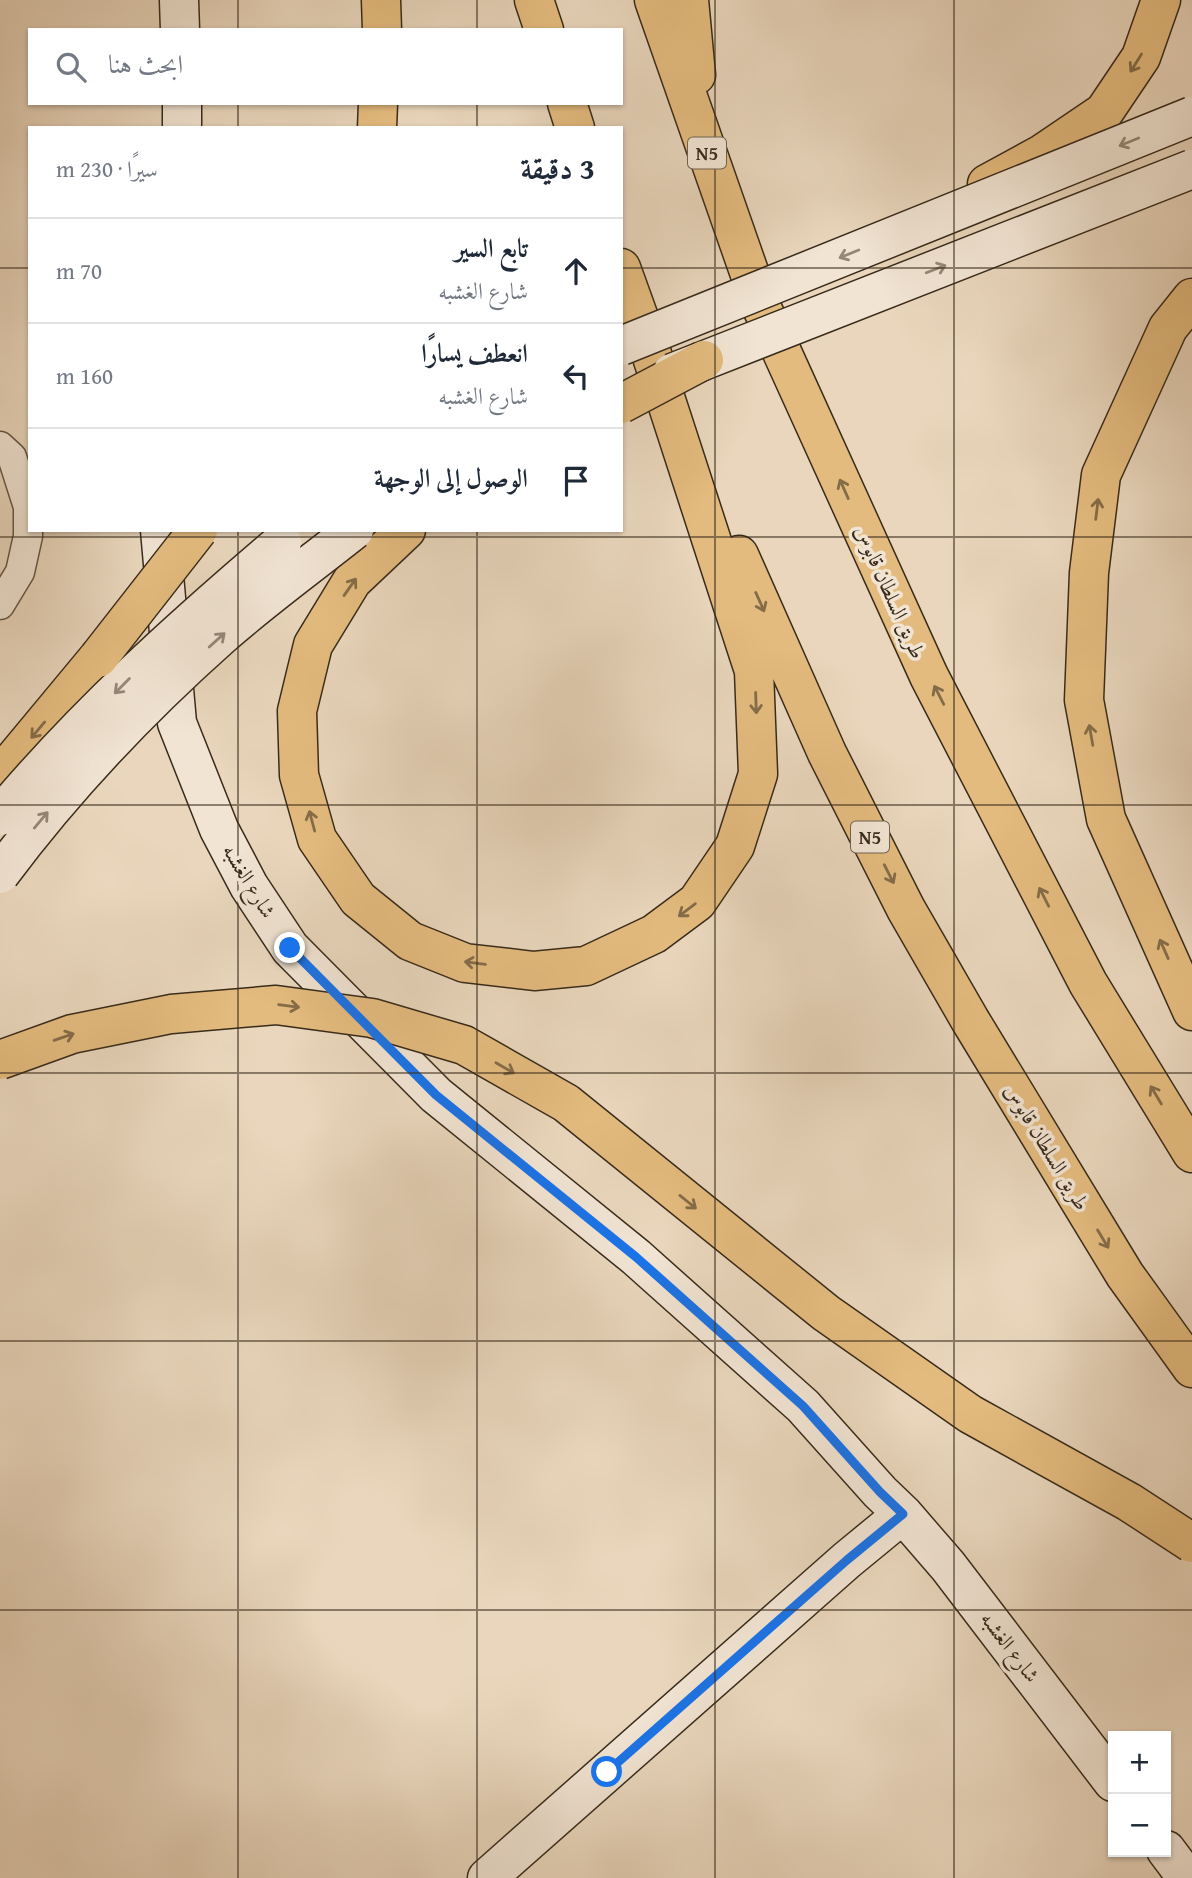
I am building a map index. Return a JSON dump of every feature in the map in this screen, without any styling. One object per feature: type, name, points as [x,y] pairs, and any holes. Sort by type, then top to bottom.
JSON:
[{"type":"highway","points":[[381,0],[382,28]]},
{"type":"highway","points":[[534,0],[543,28]]},
{"type":"highway","name":"طريق السلطان قابوس","points":[[654,0],[761,306],[935,689],[1088,983],[1192,1153]]},
{"type":"highway","points":[[689,0],[697,87],[761,306]]},
{"type":"highway","points":[[892,236],[1042,154],[1104,112],[1141,57],[1161,0]]},
{"type":"highway","points":[[377,126],[378,105]]},
{"type":"highway","points":[[568,105],[574,126]]},
{"type":"highway","name":"طريق السلطان قابوس","points":[[623,278],[637,352],[827,753],[906,909],[1125,1275],[1192,1368]]},
{"type":"highway","points":[[1192,298],[1167,328],[1101,475],[1089,573],[1084,700],[1106,820],[1192,1011]]},
{"type":"highway","points":[[404,532],[352,581],[313,645],[298,711],[299,775],[317,839],[358,899],[410,941],[465,963],[534,971],[586,966],[654,934],[697,902],[735,846],[758,774],[754,671],[637,352]]},
{"type":"highway","points":[[623,403],[704,360]]},
{"type":"highway","points":[[0,776],[196,532]]},
{"type":"highway","points":[[0,1060],[72,1034],[171,1014],[276,1004],[372,1018],[464,1045],[566,1103],[826,1313],[970,1414],[1129,1502],[1192,1542]]},
{"type":"street","points":[[179,0],[180,28]]},
{"type":"street","points":[[182,105],[182,126]]},
{"type":"street","points":[[637,352],[892,236],[1192,116]]},
{"type":"street","points":[[623,392],[1192,169]]},
{"type":"street","points":[[0,446],[12,457],[28,508],[28,536],[20,572],[0,605]]},
{"type":"street","name":"شارع الغشبه","points":[[160,532],[177,723],[219,829],[250,886],[290,948],[436,1095],[636,1257],[803,1406],[948,1566],[1108,1775]]},
{"type":"street","points":[[0,816],[119,688],[192,618],[297,532]]},
{"type":"street","points":[[0,874],[39,821],[151,701],[222,635],[351,532]]},
{"type":"street","points":[[487,1878],[847,1560],[903,1514]]},
{"type":"street","points":[[1171,1857],[1187,1878]]},
{"type":"route","points":[[290,948],[436,1095],[636,1257],[803,1406],[903,1514],[847,1560],[607,1772]]}]
